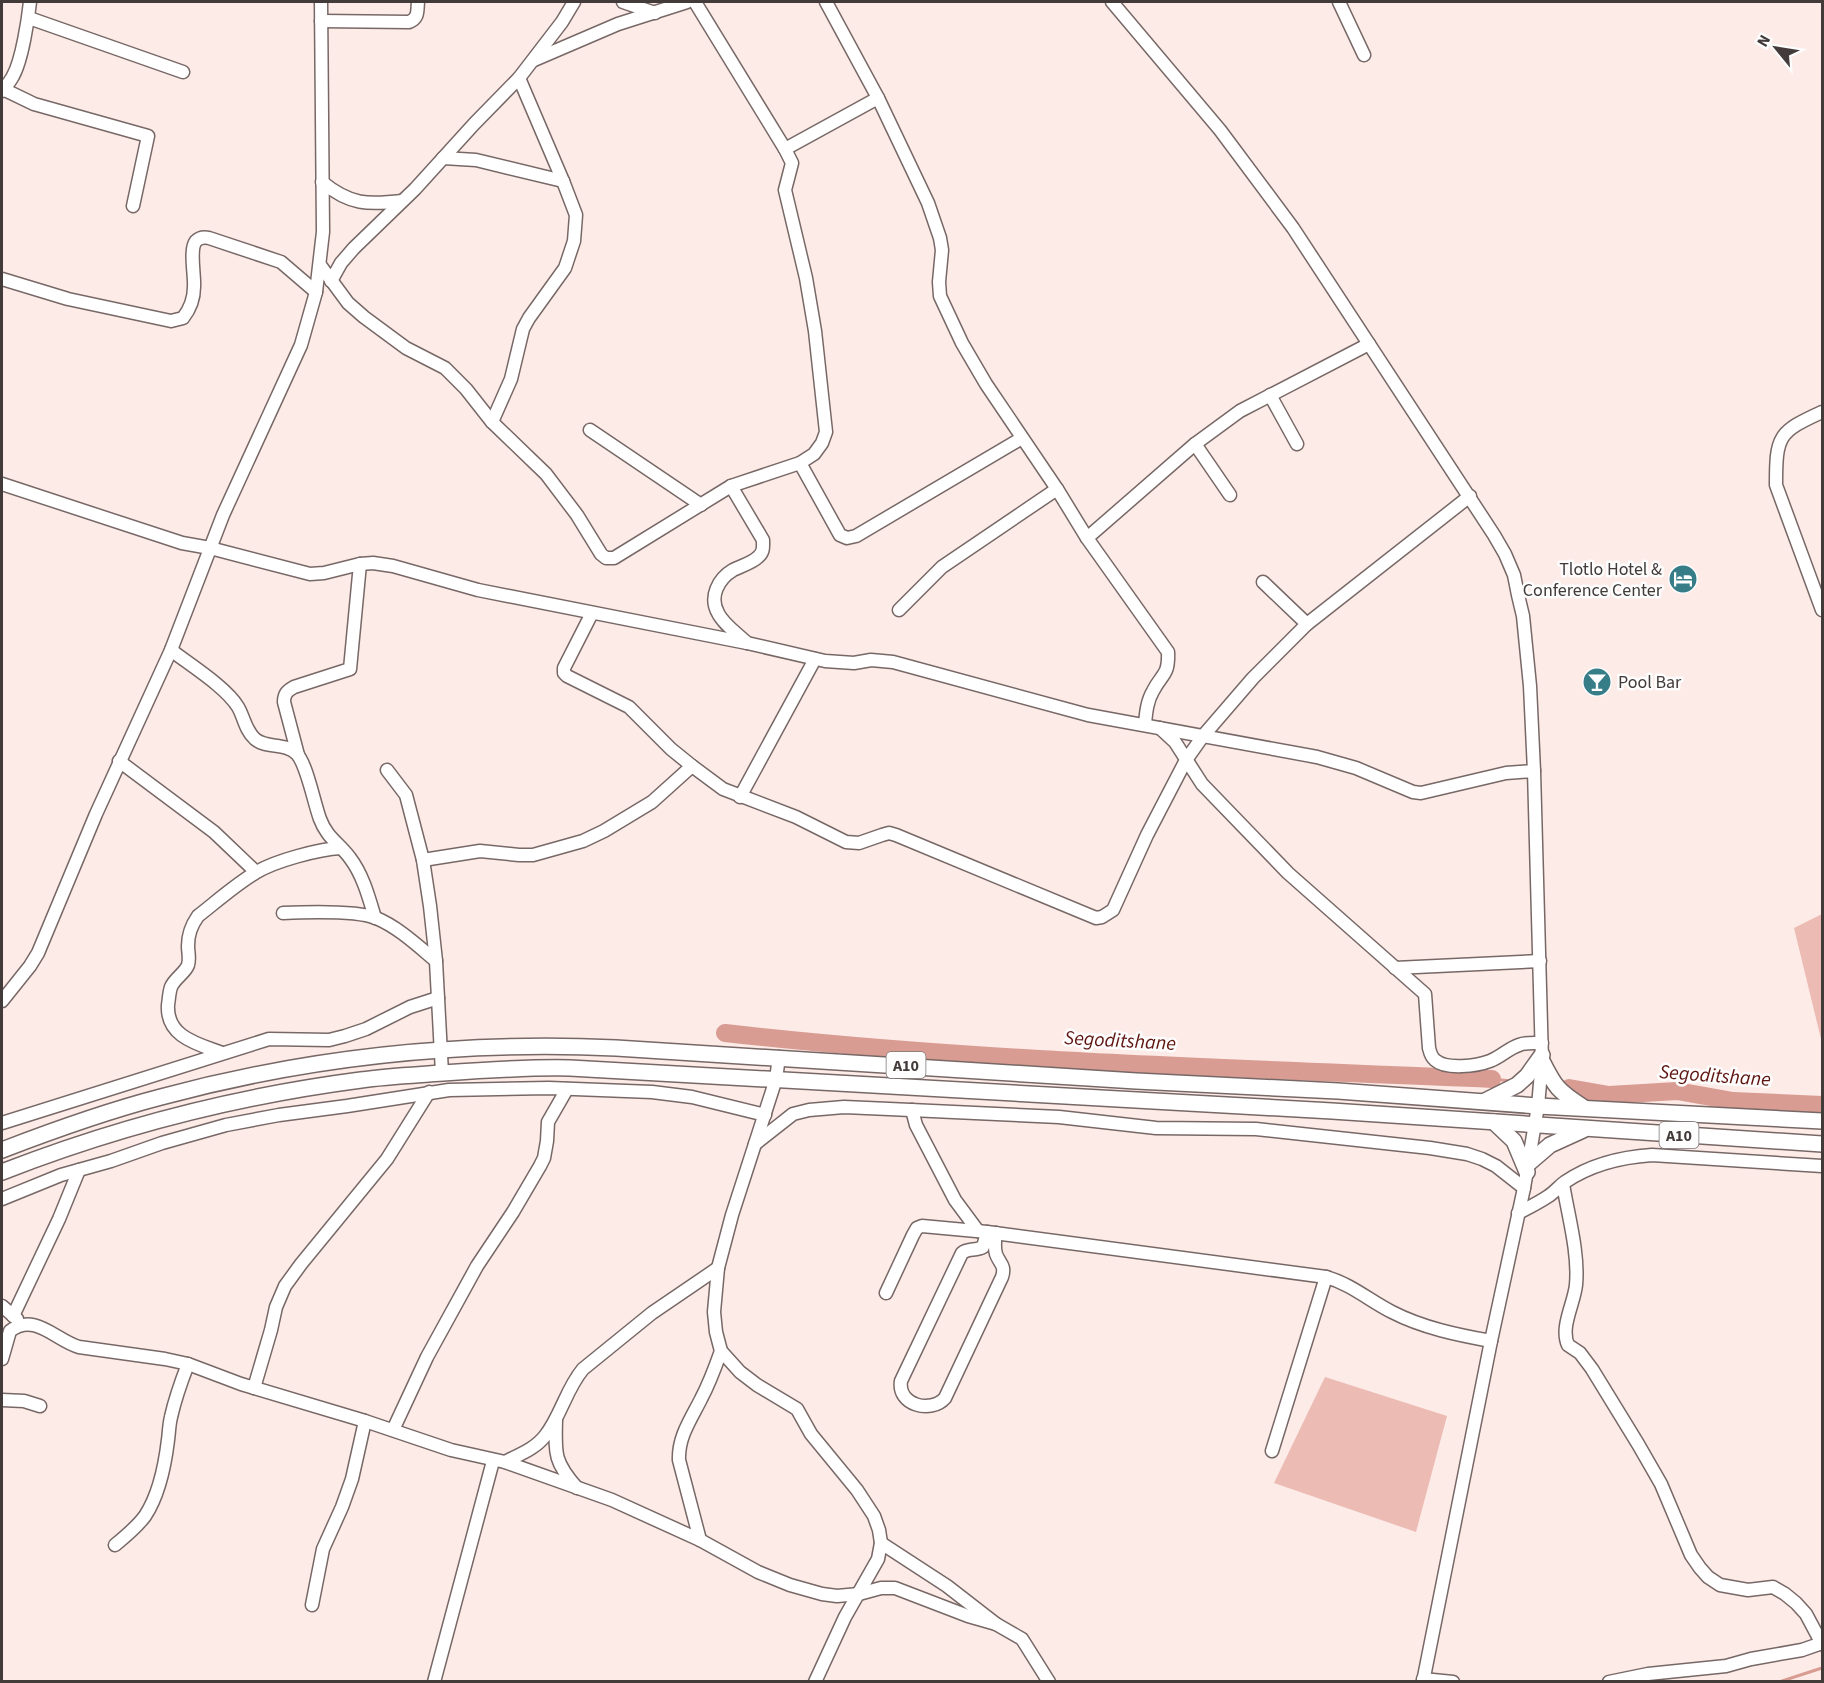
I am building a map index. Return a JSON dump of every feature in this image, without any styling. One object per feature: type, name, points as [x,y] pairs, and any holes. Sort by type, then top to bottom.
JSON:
[{"type":"main road","name":"A10","points":[[2,1150],[124,1107],[198,1087],[315,1065],[439,1050],[573,1046],[779,1057],[1136,1081],[1338,1091],[1539,1106],[1822,1121]]},
{"type":"main road","points":[[698,1075],[700,1053]]},
{"type":"main road","points":[[1482,1102],[1517,1084],[1527,1076],[1542,1053]]},
{"type":"main road","points":[[1542,1053],[1556,1088],[1584,1108]]},
{"type":"main road","name":"A10","points":[[2,1173],[86,1141],[213,1106],[362,1080],[532,1067],[1332,1111],[1822,1144]]},
{"type":"main road","points":[[1494,1122],[1514,1141],[1528,1168],[1550,1145],[1586,1129]]},
{"type":"street","points":[[30,2],[14,75],[2,90],[34,104],[148,136],[133,206]]},
{"type":"street","points":[[2,1001],[38,953],[119,761],[171,650],[223,515],[301,345],[316,292],[323,232],[321,2]]},
{"type":"street","points":[[321,21],[409,22],[417,16],[418,2]]},
{"type":"street","points":[[331,281],[354,249],[519,78],[562,22],[574,2]]},
{"type":"street","points":[[623,2],[655,13]]},
{"type":"street","points":[[532,61],[618,24],[687,2]]},
{"type":"street","points":[[320,265],[348,303],[364,317],[406,348],[445,368],[466,389],[492,422],[546,474],[606,558],[614,558],[731,486],[800,463],[814,454],[826,432],[815,331],[806,278],[785,190],[792,163],[695,2]]},
{"type":"street","points":[[825,2],[878,98],[928,203],[942,250],[940,296],[962,343],[986,384],[1087,538],[1168,651],[1167,669],[1149,700],[1145,724]]},
{"type":"street","points":[[1112,2],[1220,130],[1293,228],[1470,496],[1505,554],[1514,575],[1523,616],[1530,686],[1534,771],[1542,1053],[1539,1106],[1423,1680],[1453,1682]]},
{"type":"street","points":[[1339,2],[1364,55]]},
{"type":"street","points":[[28,18],[183,72]]},
{"type":"street","points":[[492,422],[511,379],[524,329],[529,318],[566,268],[574,241],[576,215],[519,78]]},
{"type":"street","points":[[785,149],[878,98]]},
{"type":"street","points":[[443,158],[476,160],[563,181]]},
{"type":"street","points":[[322,182],[346,198],[360,202],[374,204],[402,201]]},
{"type":"street","points":[[2,279],[68,299],[171,321],[183,318],[190,308],[194,288],[192,248],[202,237],[281,262],[316,292]]},
{"type":"street","points":[[1087,538],[1195,444],[1240,411],[1369,344]]},
{"type":"street","points":[[1270,395],[1297,444]]},
{"type":"street","points":[[1822,412],[1798,423],[1784,434],[1777,449],[1776,463],[1776,485],[1822,610]]},
{"type":"street","points":[[590,430],[701,505]]},
{"type":"street","points":[[800,463],[840,535],[847,538],[856,536],[1022,438]]},
{"type":"street","points":[[1195,444],[1230,495]]},
{"type":"street","points":[[2,484],[150,534],[310,574],[374,563],[393,566],[478,590],[747,643],[815,659],[843,663],[871,660],[893,662],[1061,709],[1317,757],[1356,768],[1421,794],[1506,772],[1534,771]]},
{"type":"street","points":[[731,486],[763,540],[763,550],[758,557],[730,572],[720,582],[715,592],[715,604],[718,615],[747,643]]},
{"type":"street","points":[[899,610],[942,567],[1057,489]]},
{"type":"street","points":[[592,613],[564,668],[564,673],[629,706],[656,735],[723,789],[781,811],[853,844],[889,833],[896,835],[1095,918],[1102,917],[1113,910],[1147,835],[1186,760],[1203,736],[1252,678],[1307,624],[1470,496]]},
{"type":"street","points":[[360,564],[350,669],[294,687],[284,696],[284,702],[298,755],[325,831],[351,860],[359,874],[375,918]]},
{"type":"street","points":[[1263,582],[1307,624]]},
{"type":"street","points":[[171,650],[225,692],[237,706],[250,734],[258,741],[268,746],[288,748],[298,755]]},
{"type":"street","points":[[740,796],[815,659]]},
{"type":"street","points":[[1160,727],[1176,742],[1202,784],[1288,873],[1425,994],[1429,1048],[1431,1055],[1441,1064],[1476,1065],[1490,1061],[1521,1044],[1542,1053]]},
{"type":"street","points":[[119,761],[214,832],[256,872]]},
{"type":"street","points":[[423,860],[480,851],[533,855],[583,841],[652,802],[692,766]]},
{"type":"street","points":[[387,770],[406,795],[423,860],[436,961],[442,1073]]},
{"type":"street","points":[[222,1053],[189,1041],[180,1035],[171,1023],[168,1012],[172,984],[189,963],[189,934],[198,916],[256,872],[302,855],[341,848]]},
{"type":"street","points":[[283,913],[362,914],[375,918],[405,936],[436,961]]},
{"type":"street","points":[[1395,968],[1540,961]]},
{"type":"street","points":[[2,1123],[269,1039],[329,1040],[345,1036],[366,1029],[410,1007],[438,998]]},
{"type":"street","points":[[779,1057],[776,1079],[732,1215],[718,1268],[714,1312],[721,1351],[748,1378],[797,1409],[811,1434],[857,1490],[874,1516],[881,1543],[878,1559],[844,1617],[815,1682]]},
{"type":"street","points":[[2,1199],[46,1180],[226,1125],[429,1092],[492,1088],[666,1093],[765,1115]]},
{"type":"street","points":[[393,1430],[427,1357],[477,1266],[540,1166],[544,1158],[548,1122],[567,1089]]},
{"type":"street","points":[[254,1388],[276,1307],[285,1286],[387,1159],[429,1092]]},
{"type":"street","points":[[754,1144],[788,1117],[798,1112],[844,1107],[1059,1117],[1156,1128],[1256,1129],[1430,1148],[1482,1159],[1496,1166],[1524,1188]]},
{"type":"street","points":[[912,1110],[916,1125],[955,1200],[987,1232],[1004,1271],[945,1398],[940,1403],[919,1407],[912,1403],[902,1391],[901,1381],[962,1253],[983,1247],[987,1232]]},
{"type":"street","points":[[1518,1213],[1548,1197],[1563,1184],[1588,1170],[1636,1156],[1652,1155],[1822,1166]]},
{"type":"street","points":[[2,1359],[10,1331],[17,1320],[80,1170]]},
{"type":"street","points":[[1563,1184],[1576,1265],[1575,1289],[1565,1332],[1568,1345],[1580,1353],[1592,1369],[1638,1444],[1661,1484],[1691,1555],[1700,1568],[1720,1585],[1748,1590],[1773,1587],[1785,1594],[1806,1614],[1822,1643],[1802,1650],[1726,1666],[1648,1674],[1609,1682]]},
{"type":"street","points":[[886,1293],[917,1228],[922,1226],[987,1232],[1326,1277],[1348,1286],[1405,1318],[1460,1335],[1491,1341]]},
{"type":"street","points":[[499,1461],[533,1447],[544,1437],[575,1379],[583,1369],[652,1313],[718,1268]]},
{"type":"street","points":[[1272,1450],[1326,1277]]},
{"type":"street","points":[[2,1306],[17,1320],[39,1326],[69,1344],[189,1364],[254,1388],[365,1421],[451,1450],[499,1461],[612,1500],[700,1540],[758,1572],[790,1585],[837,1596],[859,1594],[881,1588],[895,1588],[968,1616],[996,1624]]},
{"type":"street","points":[[700,1540],[679,1460],[679,1449],[683,1435],[721,1351]]},
{"type":"street","points":[[116,1545],[134,1529],[151,1504],[163,1466],[176,1396],[189,1364]]},
{"type":"street","points":[[2,1400],[24,1401],[40,1406]]},
{"type":"street","points":[[556,1418],[558,1464],[578,1489]]},
{"type":"street","points":[[312,1605],[323,1549],[352,1479],[365,1421]]},
{"type":"street","points":[[434,1682],[499,1461]]},
{"type":"street","points":[[881,1543],[947,1587],[996,1624],[1022,1639],[1049,1682]]},
{"type":"shaded area","points":[[1822,914],[1822,1043],[1794,928]]},
{"type":"shaded area","points":[[1325,1377],[1447,1416],[1416,1532],[1274,1483]]},
{"type":"waterway","name":"Segoditshane","points":[[725,1033],[821,1043],[1013,1057],[1492,1079]]},
{"type":"waterway","name":"Segoditshane","points":[[1492,1079],[1511,1081]]},
{"type":"waterway","name":"Segoditshane","points":[[1569,1088],[1609,1095],[1677,1091],[1733,1101],[1822,1105]]},
{"type":"waterway","points":[[1779,1682],[1822,1668]]},
{"type":"place","name":"Tlotlo Hotel & Conference Center","points":[[1683,579]]},
{"type":"place","name":"Pool Bar","points":[[1597,682]]}]
